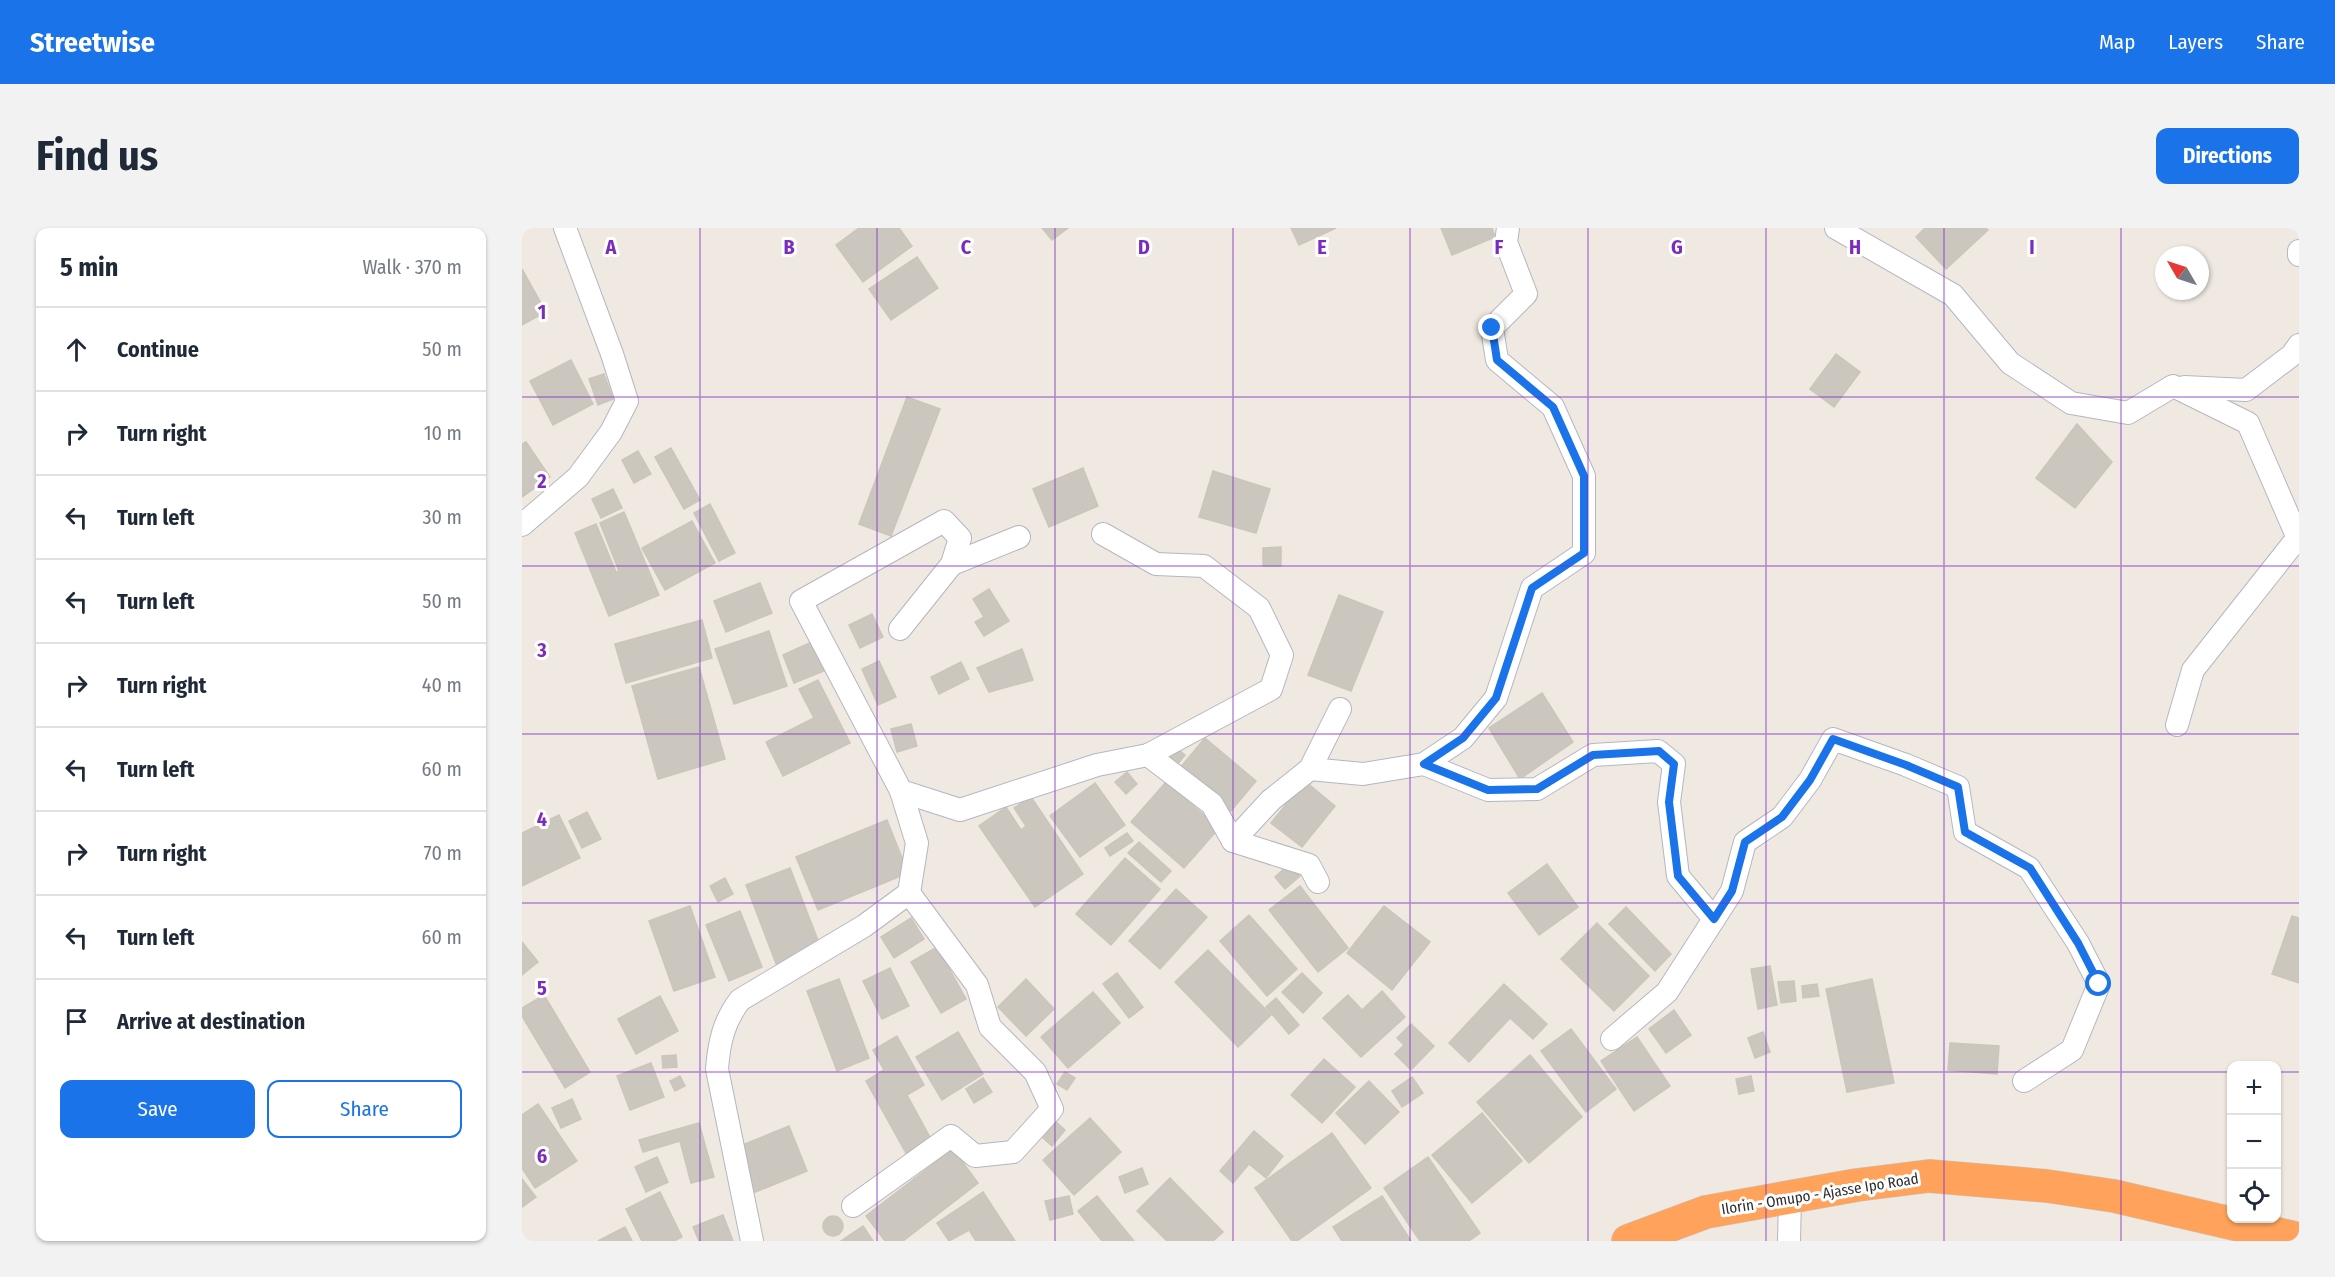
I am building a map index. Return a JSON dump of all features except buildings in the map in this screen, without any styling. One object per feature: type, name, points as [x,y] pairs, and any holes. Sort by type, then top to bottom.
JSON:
[{"type":"highway","name":"Ilorin - Omupo - Ajasse Ipo Road","points":[[1628,1241],[1706,1212],[1857,1185],[1929,1176],[2046,1186],[2114,1196],[2299,1239]]},
{"type":"street","points":[[522,525],[578,477],[610,432],[627,401],[565,228]]},
{"type":"street","points":[[1310,769],[1363,774],[1424,764],[1463,738],[1496,698],[1532,588],[1584,553],[1584,476],[1553,407],[1497,360],[1492,328],[1526,294],[1506,242],[1508,228]]},
{"type":"street","points":[[1836,228],[1953,295],[2010,363],[2071,403],[2128,413],[2173,386],[2246,390],[2292,355],[2299,345]]},
{"type":"street","points":[[2173,386],[2248,423],[2298,536],[2193,670],[2177,725]]},
{"type":"street","points":[[752,1241],[717,1069],[719,1041],[730,1013],[740,1000],[864,926],[909,893],[917,843],[901,791],[801,601],[944,521],[960,538],[952,564],[900,629]]},
{"type":"street","points":[[901,791],[960,810],[1097,765],[1148,754],[1271,690],[1282,655],[1259,608],[1204,566],[1156,564],[1103,534]]},
{"type":"street","points":[[952,564],[1019,537]]},
{"type":"street","points":[[1233,841],[1271,800],[1310,769],[1340,708]]},
{"type":"street","points":[[1612,1040],[1667,992],[1732,891],[1745,842],[1782,817],[1810,780],[1833,739],[1906,765],[1958,787],[1965,832],[2030,868],[2078,943],[2099,984],[2072,1050],[2024,1081]]},
{"type":"street","points":[[1424,764],[1488,790],[1537,789],[1593,755],[1659,751],[1674,764],[1669,802],[1678,876],[1714,919]]},
{"type":"street","points":[[1148,754],[1212,804],[1233,841],[1309,865],[1318,882]]},
{"type":"street","points":[[854,1206],[951,1136],[975,1156],[1013,1152],[1052,1109],[1035,1072],[990,1027],[977,985],[909,893]]},
{"type":"street","points":[[1790,1198],[1790,1241]]},
{"type":"route","points":[[1492,328],[1497,360],[1553,407],[1584,476],[1584,553],[1532,588],[1518,637],[1496,698],[1463,738],[1424,764],[1488,790],[1537,789],[1593,755],[1659,751],[1674,764],[1669,802],[1678,876],[1714,919],[1732,891],[1745,842],[1782,817],[1810,780],[1833,739],[1906,765],[1958,787],[1965,832],[2030,868],[2078,943],[2099,984]]}]
